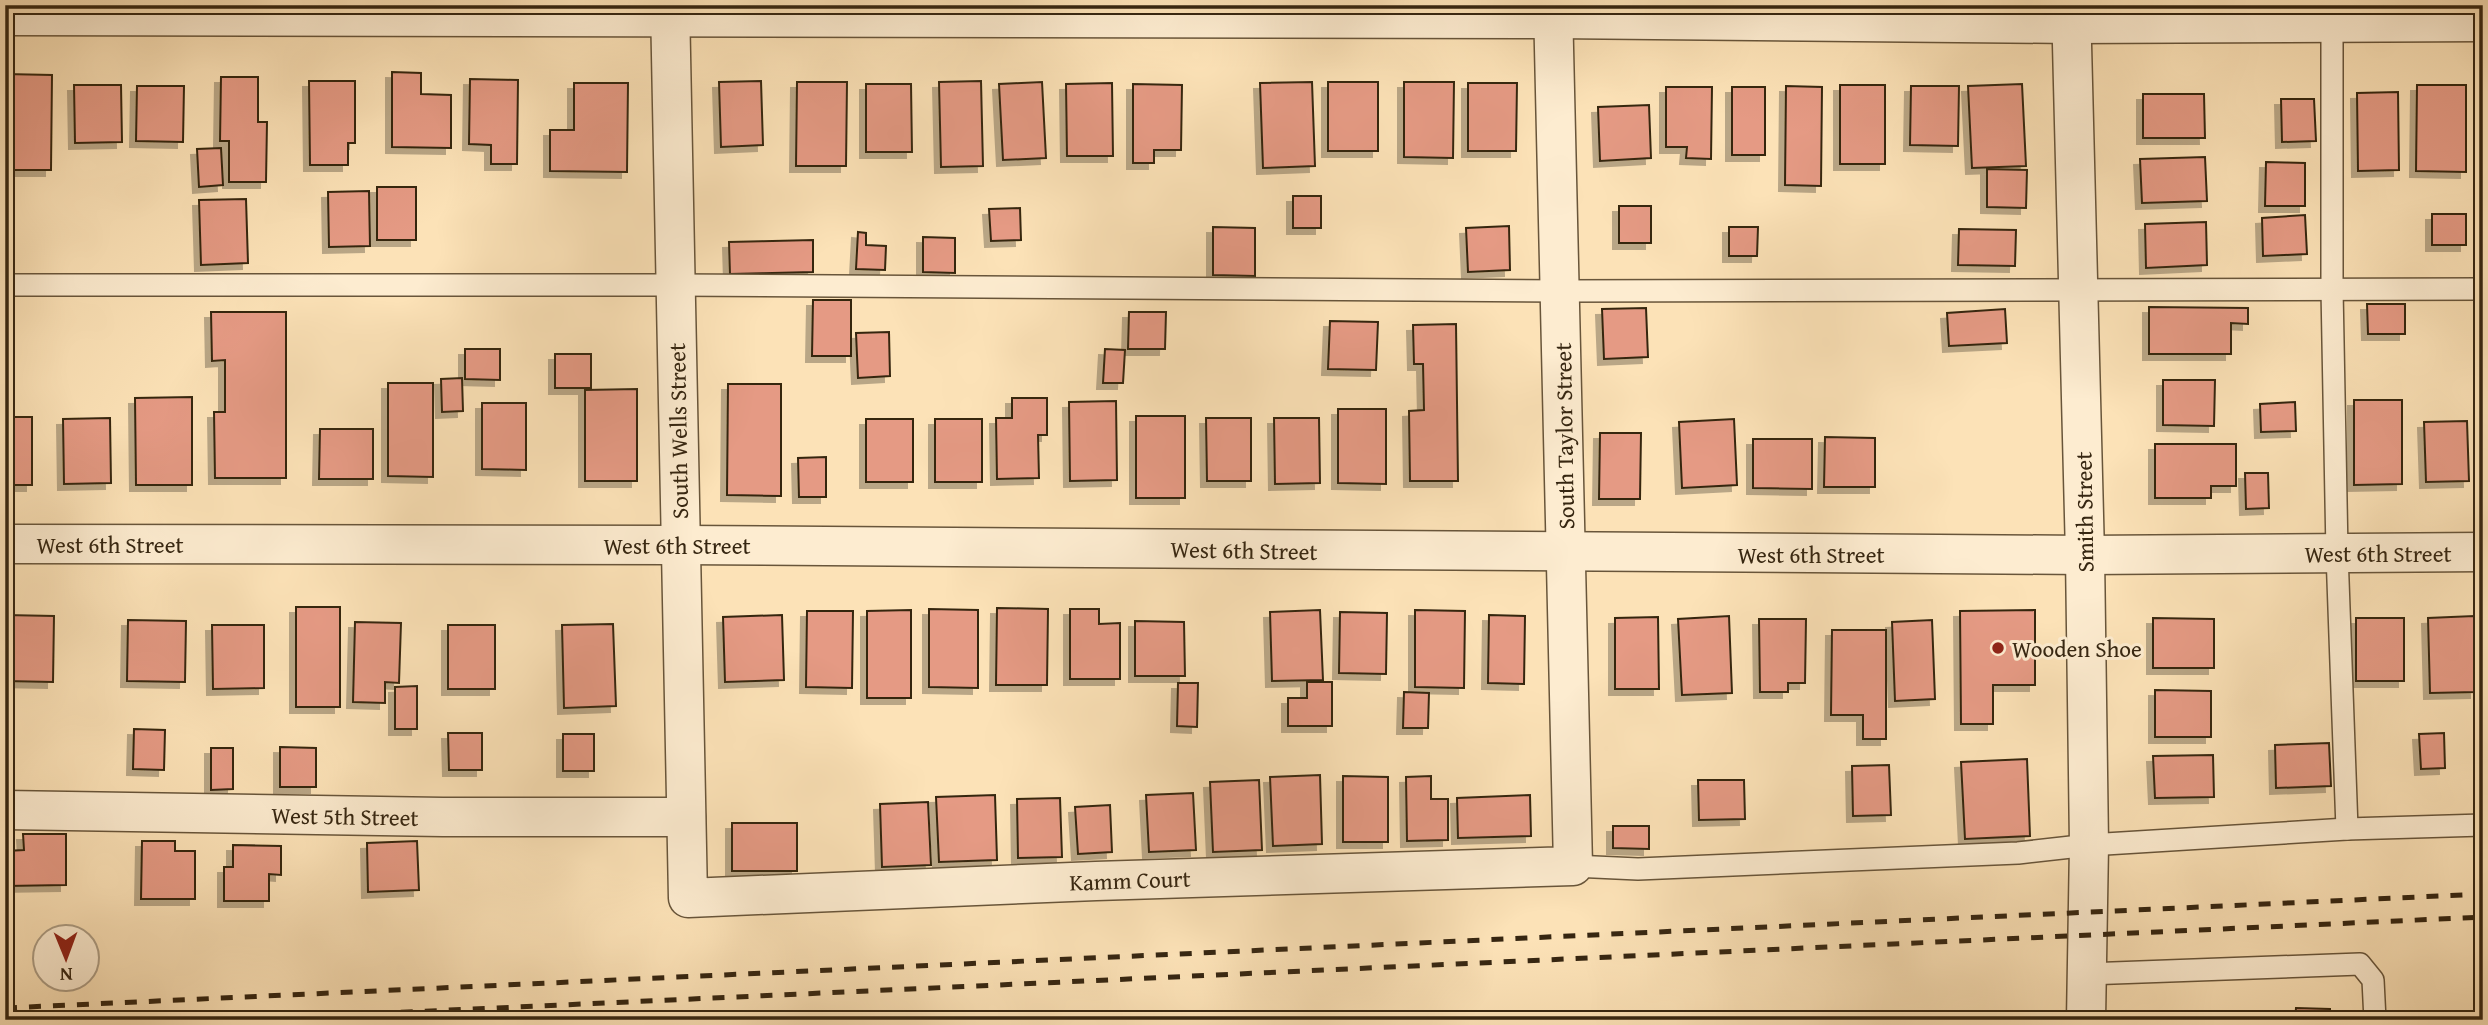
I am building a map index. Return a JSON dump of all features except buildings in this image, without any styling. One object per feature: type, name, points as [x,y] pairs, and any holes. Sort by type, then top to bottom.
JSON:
[{"type":"street","points":[[5,16],[670,11],[1554,12],[2071,15],[2332,22],[2483,22]]},
{"type":"street","name":"South Wells Street","points":[[670,11],[688,898]]},
{"type":"street","name":"South Taylor Street","points":[[1554,12],[1573,866]]},
{"type":"street","name":"Smith Street","points":[[2071,15],[2085,555],[2089,845],[2086,1020]]},
{"type":"street","name":"West 6th Street","points":[[5,544],[680,545],[2085,555],[2483,552]]},
{"type":"street","name":"West 5th Street","points":[[5,810],[686,817]]},
{"type":"street","name":"Kamm Court","points":[[688,898],[1096,881],[1573,866]]},
{"type":"lane","points":[[2332,22],[2332,289],[2337,553],[2347,829]]},
{"type":"lane","points":[[5,285],[676,285],[2079,292],[2483,289]]},
{"type":"lane","points":[[1573,866],[1651,869],[2018,853],[2089,845],[2347,829],[2483,825]]},
{"type":"lane","points":[[2086,974],[2360,964],[2373,979],[2375,1020]]},
{"type":"railway","points":[[5,1008],[2483,894]]},
{"type":"railway","points":[[233,1020],[2483,917]]},
{"type":"place","name":"Wooden Shoe","points":[[1998,648]]}]
